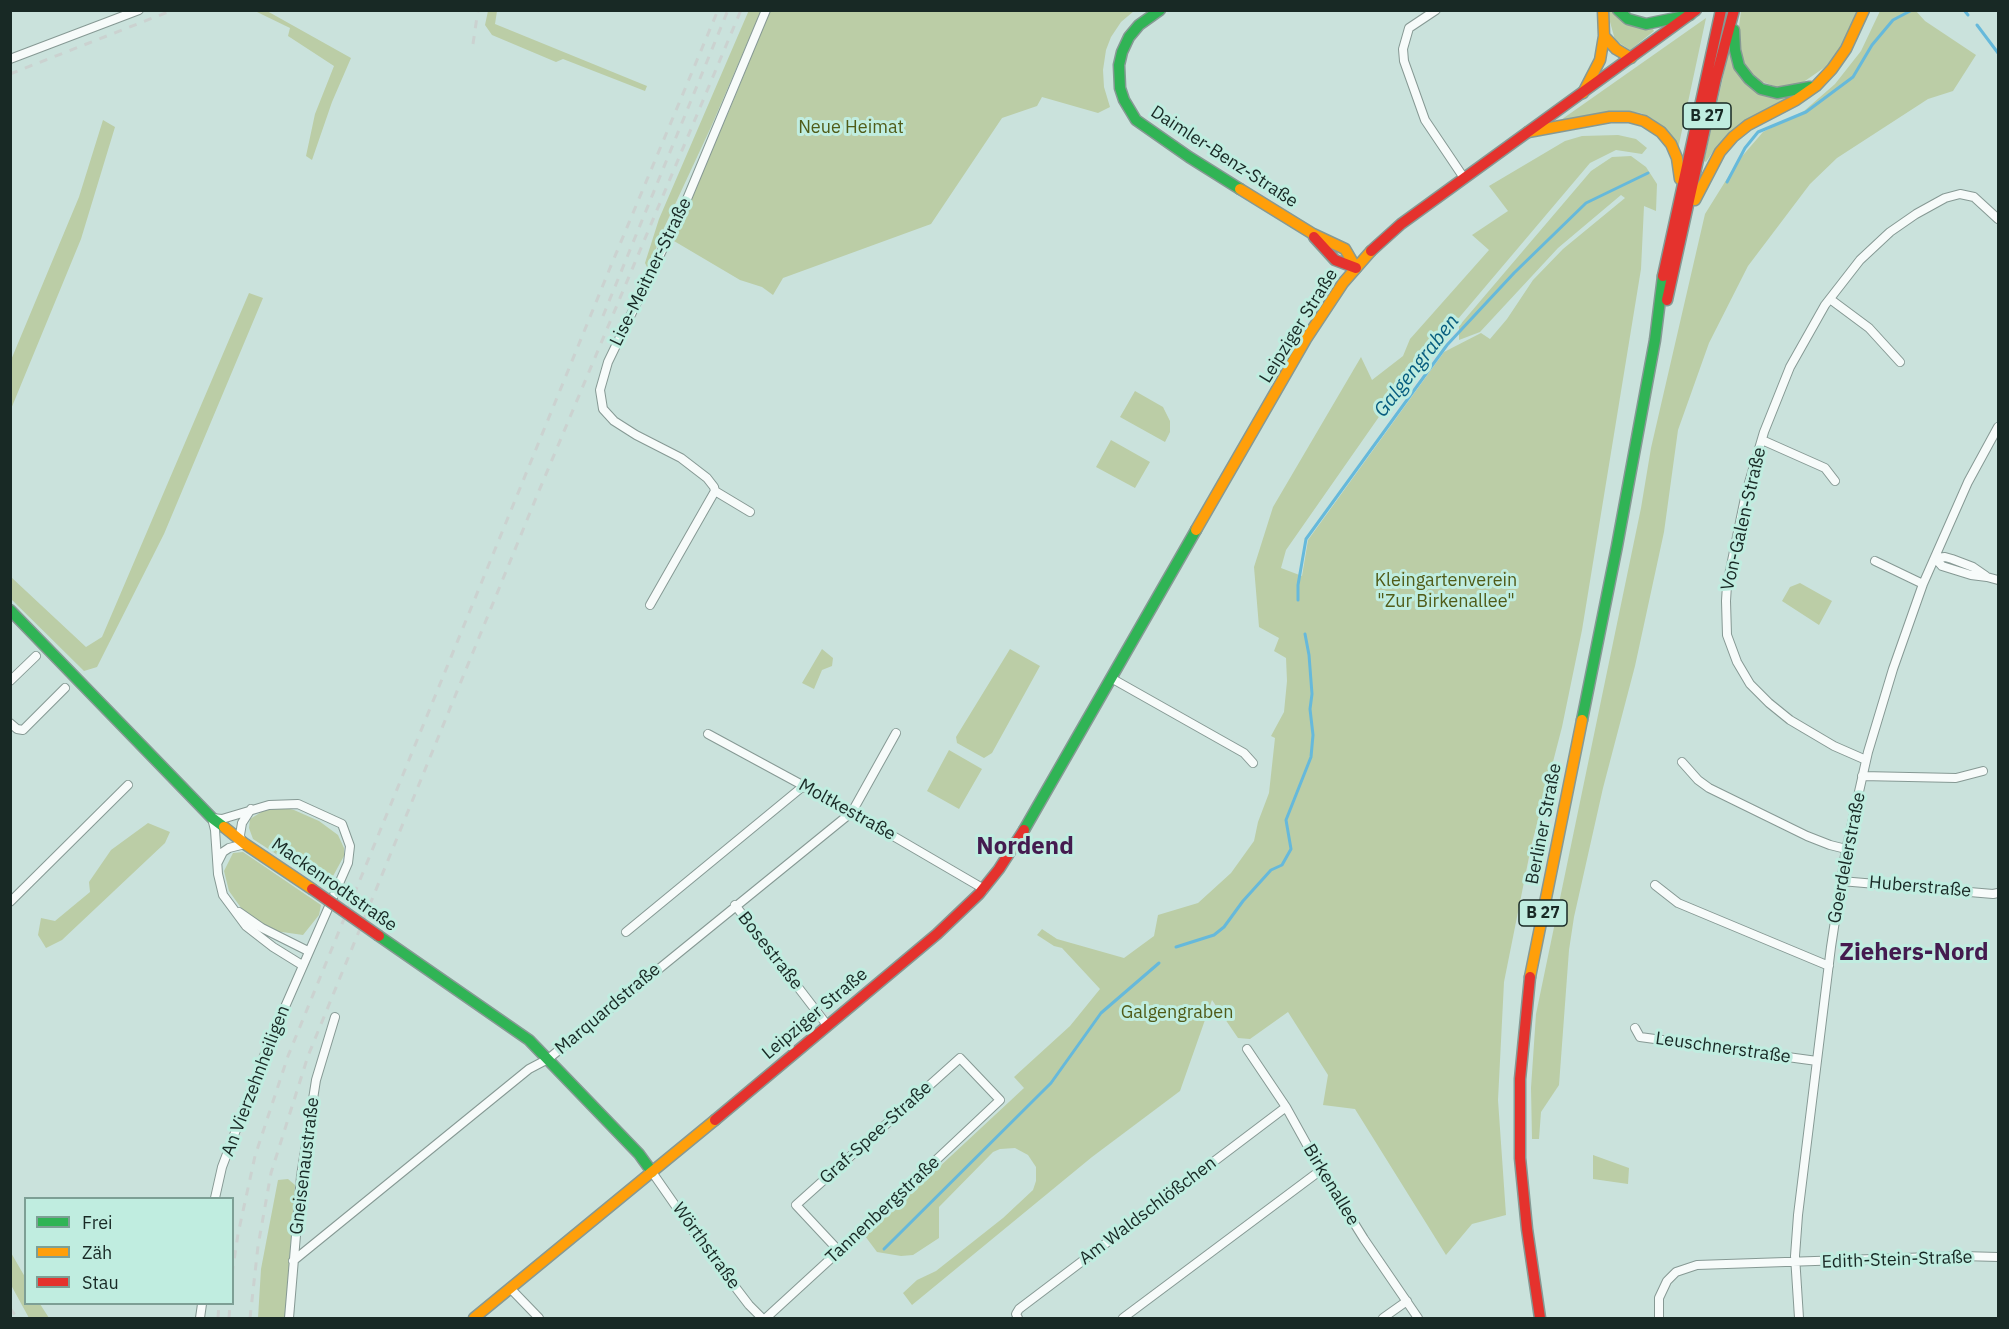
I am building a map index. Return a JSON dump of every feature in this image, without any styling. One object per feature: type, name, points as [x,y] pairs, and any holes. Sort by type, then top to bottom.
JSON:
[{"type":"main road","name":"Daimler-Benz-Straße","points":[[1160,10],[1139,25],[1129,38],[1119,65],[1120,88],[1136,120],[1189,157],[1312,234],[1335,260],[1356,268]]},
{"type":"main road","points":[[1583,93],[1600,60],[1604,36],[1603,10]]},
{"type":"main road","points":[[1618,10],[1628,19],[1646,24],[1693,13]]},
{"type":"main road","name":"B 27","points":[[1655,340],[1662,279],[1721,10]]},
{"type":"main road","points":[[1686,218],[1720,152],[1748,125],[1796,100],[1816,86],[1846,49],[1864,10]]},
{"type":"main road","name":"Leipziger Straße","points":[[474,1318],[937,934],[984,889],[997,873],[1019,837],[1306,339],[1334,295],[1375,246],[1401,224],[1693,13]]},
{"type":"main road","points":[[1734,13],[1735,50],[1739,66],[1749,79],[1761,88],[1777,93],[1794,92],[1816,86]]},
{"type":"main road","name":"B 27","points":[[1655,340],[1672,280],[1716,78],[1734,13]]},
{"type":"main road","points":[[1604,36],[1616,49],[1631,58]]},
{"type":"main road","points":[[1528,132],[1610,117],[1629,117],[1644,121],[1661,132],[1671,144],[1677,158],[1681,188]]},
{"type":"main road","name":"Berliner Straße","points":[[1540,1318],[1529,1251],[1520,1158],[1520,1079],[1526,1007],[1534,953],[1617,546],[1655,340]]},
{"type":"main road","name":"Mackenrodtstraße","points":[[10,610],[213,818],[243,843],[527,1039],[639,1155],[652,1172]]},
{"type":"street","points":[[10,59],[139,10]]},
{"type":"street","name":"Lise-Meitner-Straße","points":[[750,512],[714,489],[707,478],[681,458],[614,421],[603,409],[600,390],[608,362],[687,199],[766,10]]},
{"type":"street","points":[[1436,10],[1409,28],[1402,49],[1425,120],[1464,178]]},
{"type":"street","name":"Von-Galen-Straße","points":[[1866,760],[1812,734],[1769,703],[1750,684],[1731,650],[1725,618],[1727,585],[1746,493],[1762,440],[1790,367],[1830,299],[1860,260],[1890,232],[1945,198],[1960,194],[1974,197],[1990,209],[1998,219]]},
{"type":"street","points":[[1830,299],[1869,328],[1900,362]]},
{"type":"street","name":"Goerdelerstraße","points":[[1799,1318],[1796,1236],[1841,881],[1862,776],[1893,669],[1923,584],[1976,467],[1998,428]]},
{"type":"street","points":[[1762,440],[1825,468],[1835,481]]},
{"type":"street","points":[[650,605],[714,489]]},
{"type":"street","points":[[1935,558],[1942,566],[1998,580]]},
{"type":"street","points":[[1875,561],[1923,584]]},
{"type":"street","points":[[10,681],[36,656]]},
{"type":"street","points":[[1111,678],[1244,753],[1253,763]]},
{"type":"street","points":[[10,723],[17,729],[23,729],[64,688]]},
{"type":"street","name":"Marquardstraße","points":[[293,1260],[534,1066],[548,1059],[852,812],[896,733]]},
{"type":"street","name":"Moltkestraße","points":[[708,734],[852,812],[984,889]]},
{"type":"street","points":[[1682,762],[1698,780],[1709,788],[1807,836],[1846,849]]},
{"type":"street","points":[[1862,776],[1956,778],[1983,771]]},
{"type":"street","points":[[10,902],[128,785]]},
{"type":"street","points":[[626,932],[801,788],[806,787]]},
{"type":"street","name":"An Vierzehnheiligen","points":[[213,818],[222,819],[251,809],[282,803],[298,804],[342,824],[350,846],[348,863],[302,965],[242,1112],[222,1167],[215,1197]]},
{"type":"street","points":[[217,863],[223,852],[243,843],[240,835],[242,823],[251,809]]},
{"type":"street","points":[[213,818],[217,863],[223,895],[246,926],[273,947],[302,965]]},
{"type":"street","name":"Huberstraße","points":[[1841,881],[1998,893]]},
{"type":"street","points":[[1655,885],[1678,903],[1829,966]]},
{"type":"street","name":"Bosestraße","points":[[735,905],[827,1025]]},
{"type":"street","points":[[232,908],[262,928],[308,951]]},
{"type":"street","name":"Gneisenaustraße","points":[[289,1318],[301,1176],[316,1080],[335,1017]]},
{"type":"street","name":"Leuschnerstraße","points":[[1635,1028],[1640,1037],[1817,1061]]},
{"type":"street","name":"Birkenallee","points":[[1247,1049],[1286,1107],[1321,1170],[1364,1239],[1418,1318]]},
{"type":"street","name":"Graf-Spee-Straße","points":[[839,1251],[796,1205],[960,1058],[1000,1100]]},
{"type":"street","name":"Tannenbergstraße","points":[[764,1318],[1000,1100]]},
{"type":"street","name":"Am Waldschlößchen","points":[[1018,1318],[1016,1314],[1019,1309],[1286,1107]]},
{"type":"street","points":[[1123,1318],[1321,1170]]},
{"type":"street","name":"Wörthstraße","points":[[652,1172],[706,1249],[749,1305],[764,1318]]},
{"type":"street","name":"Edith-Stein-Straße","points":[[1659,1318],[1658,1306],[1662,1289],[1671,1276],[1687,1267],[1708,1264],[1962,1256],[1998,1257]]},
{"type":"street","points":[[510,1288],[539,1318]]},
{"type":"street","points":[[1383,1318],[1407,1301]]},
{"type":"green space","points":[[749,10],[761,11],[648,269],[645,263],[659,219]]},
{"type":"green space","points":[[267,11],[351,58],[332,102],[312,160],[306,156],[315,114],[334,66],[288,36],[290,28],[257,12]]},
{"type":"green space","points":[[488,11],[497,11],[495,24],[647,86],[645,91],[563,59],[556,62],[492,35],[485,25]]},
{"type":"green space","name":"Neue Heimat","points":[[770,11],[1134,11],[1121,22],[1106,50],[1103,70],[1104,87],[1110,107],[1098,113],[1042,97],[1037,106],[1002,118],[931,224],[783,278],[773,295],[762,287],[740,280],[674,241],[677,227],[729,111]]},
{"type":"green space","points":[[1607,11],[1614,11],[1654,31],[1630,50],[1615,40]]},
{"type":"green space","points":[[1741,11],[1858,11],[1845,41],[1828,65],[1802,83],[1777,87],[1757,80],[1741,61],[1738,34]]},
{"type":"green space","points":[[1880,11],[1916,11],[1925,21],[1976,55],[1953,91],[1928,99],[1837,158],[1810,184],[1748,266],[1709,343],[1678,430],[1664,532],[1635,666],[1603,788],[1574,917],[1569,950],[1559,1085],[1541,1112],[1539,1139],[1532,1139],[1531,1088],[1536,1014],[1641,508],[1651,448],[1705,214],[1738,161],[1763,132],[1804,111],[1835,84],[1861,51]]},
{"type":"green space","points":[[1706,18],[1678,149],[1654,120],[1641,113],[1626,111],[1558,122]]},
{"type":"green space","points":[[1729,51],[1740,75],[1793,94],[1712,153],[1706,162],[1704,161]]},
{"type":"green space","points":[[103,120],[115,127],[81,239],[11,409],[11,360],[79,197]]},
{"type":"green space","name":"Kleingartenverein \"Zur Birkenallee\"","points":[[1618,135],[1636,139],[1647,148],[1642,154],[1616,150],[1590,163],[1397,391],[1286,550],[1281,568],[1302,576],[1308,540],[1444,352],[1481,333],[1490,339],[1507,319],[1533,280],[1563,249],[1625,198],[1621,195],[1558,248],[1480,332],[1459,340],[1459,326],[1591,171],[1612,157],[1631,156],[1646,167],[1657,184],[1656,211],[1644,206],[1641,269],[1582,630],[1562,727],[1531,847],[1504,982],[1498,1100],[1506,1215],[1472,1224],[1446,1255],[1355,1109],[1323,1105],[1328,1075],[1288,1012],[1250,1039],[1238,1038],[1212,1000],[1180,1091],[1092,1157],[912,1305],[903,1293],[917,1280],[936,1271],[1003,1218],[1033,1190],[1036,1181],[1036,1167],[1028,1155],[1015,1148],[1000,1149],[993,1152],[939,1207],[939,1238],[913,1255],[901,1256],[877,1252],[865,1236],[1024,1088],[1014,1077],[1070,1026],[1100,989],[1062,948],[1054,946],[1037,935],[1042,929],[1057,939],[1124,958],[1154,936],[1158,915],[1198,903],[1231,873],[1254,841],[1258,822],[1269,793],[1275,738],[1271,736],[1284,712],[1287,681],[1286,658],[1274,651],[1279,638],[1259,627],[1254,567],[1273,507],[1361,357],[1372,380],[1403,356],[1410,339],[1489,250],[1472,235],[1508,211],[1489,186],[1565,141],[1582,136]]},
{"type":"green space","points":[[249,293],[263,298],[164,534],[97,667],[84,671],[11,599],[11,577],[86,647],[102,637]]},
{"type":"green space","points":[[1135,391],[1163,407],[1170,421],[1170,432],[1165,442],[1120,417]]},
{"type":"green space","points":[[1111,440],[1150,462],[1135,488],[1096,467]]},
{"type":"green space","points":[[1800,583],[1832,601],[1819,625],[1782,601],[1790,587]]},
{"type":"green space","points":[[822,649],[833,658],[832,666],[822,670],[814,689],[802,683]]},
{"type":"green space","points":[[1010,649],[1040,666],[992,753],[984,758],[957,743],[956,737]]},
{"type":"green space","points":[[949,750],[982,769],[959,809],[927,791]]},
{"type":"green space","points":[[282,807],[319,821],[338,835],[344,848],[344,856],[327,887],[253,839],[249,828],[250,819],[263,811]]},
{"type":"green space","points":[[148,823],[170,832],[165,843],[62,940],[46,948],[38,935],[41,918],[55,921],[90,892],[89,882],[111,850]]},
{"type":"green space","points":[[243,852],[321,905],[319,915],[303,935],[275,931],[244,912],[229,891],[224,871],[233,853]]},
{"type":"green space","points":[[1593,1155],[1629,1168],[1628,1184],[1593,1179]]},
{"type":"green space","points":[[288,1179],[295,1185],[285,1318],[258,1318],[261,1269],[278,1180]]},
{"type":"green space","points":[[10,1251],[24,1275],[24,1305],[41,1305],[49,1318],[29,1318],[11,1285]]},
{"type":"waterway","name":"Galgengraben","points":[[1727,182],[1745,148],[1758,132],[1806,112],[1853,77],[1872,45],[1893,20],[1912,10]]},
{"type":"waterway","name":"Galgengraben","points":[[1964,10],[1968,15]]},
{"type":"waterway","name":"Galgengraben","points":[[1977,25],[1998,53]]},
{"type":"waterway","name":"Galgengraben","points":[[1298,600],[1298,585],[1306,539],[1447,345],[1514,273],[1586,203],[1648,173]]},
{"type":"waterway","name":"Galgengraben","points":[[1176,947],[1214,935],[1224,927],[1243,901],[1271,870],[1282,865],[1291,849],[1286,820],[1311,757],[1313,735],[1309,655],[1305,634]]},
{"type":"waterway","name":"Galgengraben","points":[[884,1249],[1051,1083],[1101,1013],[1159,963]]},
{"type":"railway","points":[[10,74],[173,10]]},
{"type":"railway","points":[[473,44],[478,10]]},
{"type":"railway","points":[[234,1261],[255,1156],[288,1056],[718,10]]},
{"type":"railway","points":[[603,316],[728,10]]},
{"type":"railway","points":[[250,1318],[258,1246],[271,1173],[308,1056],[536,498],[741,10]]},
{"type":"railway","points":[[218,1318],[219,1305]]},
{"type":"railway","points":[[229,1318],[230,1305]]},
{"type":"railway","points":[[10,1308],[17,1318]]},
{"type":"traffic: fast","points":[[1160,10],[1139,25],[1129,37],[1122,52],[1119,65],[1120,88],[1124,100],[1136,120],[1240,189]]},
{"type":"traffic: fast","points":[[1618,10],[1628,19],[1646,24],[1690,15]]},
{"type":"traffic: fast","points":[[1734,30],[1739,66],[1761,89],[1777,93],[1810,87]]},
{"type":"traffic: fast","points":[[1582,720],[1655,340],[1663,276]]},
{"type":"traffic: fast","points":[[1024,830],[1196,530]]},
{"type":"traffic: fast","points":[[10,610],[212,818],[224,827]]},
{"type":"traffic: fast","points":[[379,936],[529,1040],[639,1154],[652,1172]]},
{"type":"traffic: slow","points":[[1583,93],[1600,60],[1604,36],[1603,10]]},
{"type":"traffic: slow","points":[[1695,200],[1720,152],[1733,137],[1748,125],[1796,100],[1816,86],[1832,69],[1846,49],[1864,10]]},
{"type":"traffic: slow","points":[[1604,36],[1616,49],[1631,58]]},
{"type":"traffic: slow","points":[[1528,132],[1610,117],[1629,117],[1644,121],[1661,132],[1671,144],[1677,158],[1680,179]]},
{"type":"traffic: slow","points":[[1240,189],[1313,234],[1345,249],[1356,268]]},
{"type":"traffic: slow","points":[[1196,530],[1306,339],[1343,283],[1371,251]]},
{"type":"traffic: slow","points":[[1530,977],[1582,720]]},
{"type":"traffic: slow","points":[[224,827],[245,844],[312,889]]},
{"type":"traffic: slow","points":[[474,1318],[715,1120]]},
{"type":"traffic: jam","points":[[1371,251],[1401,224],[1696,10]]},
{"type":"traffic: jam","points":[[1663,276],[1721,10]]},
{"type":"traffic: jam","points":[[1667,300],[1716,78],[1734,10]]},
{"type":"traffic: jam","points":[[1314,237],[1335,260],[1356,268]]},
{"type":"traffic: jam","points":[[715,1120],[937,934],[979,894],[999,869],[1024,830]]},
{"type":"traffic: jam","points":[[312,889],[379,936]]},
{"type":"traffic: jam","points":[[1530,977],[1520,1079],[1520,1158],[1527,1229],[1540,1318]]},
{"type":"district","name":"Nordend","points":[[1025,847]]},
{"type":"district","name":"Ziehers-Nord","points":[[1914,953]]}]
